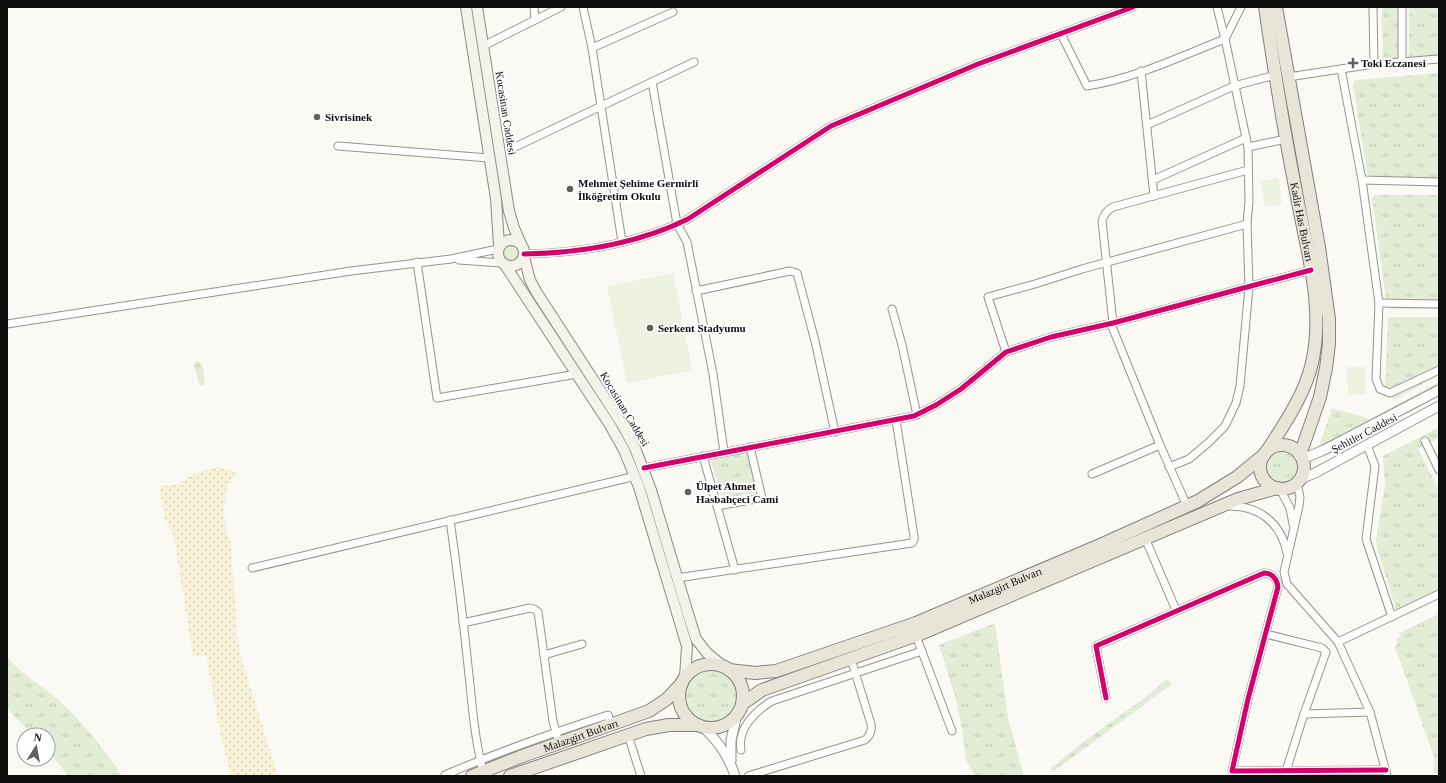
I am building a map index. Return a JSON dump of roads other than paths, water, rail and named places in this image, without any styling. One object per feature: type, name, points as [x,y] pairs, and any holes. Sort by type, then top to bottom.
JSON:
[{"type":"highway","name":"Kadir Has Bulvarı","points":[[1265,453],[1278,434],[1305,385],[1312,363],[1316,340],[1316,317],[1311,270],[1275,75],[1270,9]]},
{"type":"highway","name":"Kadir Has Bulvarı","points":[[1270,9],[1288,77],[1319,247],[1329,319],[1329,344],[1326,368],[1320,397],[1301,457]]},
{"type":"highway","points":[[1286,446],[1294,449],[1301,457],[1303,471],[1299,481],[1289,487],[1279,488],[1270,485],[1262,475],[1261,462],[1265,453],[1274,447],[1286,446]]},
{"type":"highway","name":"Malazgirt Bulvarı","points":[[727,669],[756,673],[776,671],[916,623],[1098,546],[1187,506],[1226,484],[1265,453]]},
{"type":"highway","name":"Malazgirt Bulvarı","points":[[740,709],[762,690],[916,636],[1238,499],[1279,488]]},
{"type":"highway","points":[[714,665],[727,669],[737,678],[742,688],[740,709],[725,725],[714,728],[700,726],[685,714],[680,704],[679,694],[684,681],[693,670],[703,666],[714,665]]},
{"type":"highway","name":"Malazgirt Bulvarı","points":[[479,769],[557,737],[611,724],[656,708],[673,694],[684,681]]},
{"type":"highway","name":"Malazgirt Bulvarı","points":[[510,776],[657,726],[678,724],[700,726]]},
{"type":"main road","points":[[466,7],[498,211],[498,256],[503,264],[510,266],[517,265],[523,252],[515,240],[508,240],[499,247]]},
{"type":"main road","name":"Kocasinan Caddesi","points":[[477,7],[509,211],[523,252],[530,280],[622,424],[635,448],[644,468],[696,639],[707,654],[727,669]]},
{"type":"main road","name":"Kocasinan Caddesi","points":[[503,264],[618,437],[636,476],[687,646],[684,681]]},
{"type":"street","points":[[534,7],[535,20]]},
{"type":"street","points":[[483,46],[561,7]]},
{"type":"street","points":[[583,7],[592,48],[622,242]]},
{"type":"street","points":[[523,252],[580,250],[622,242],[677,224],[688,219],[831,126],[978,64],[1133,7]]},
{"type":"street","points":[[1169,467],[1189,459],[1208,443],[1224,426],[1232,412],[1240,386],[1249,287],[1247,224],[1249,200],[1248,147],[1217,7]]},
{"type":"street","points":[[1061,34],[1087,86],[1102,84],[1225,39],[1241,7]]},
{"type":"street","points":[[1373,7],[1374,64]]},
{"type":"street","points":[[1402,7],[1402,62]]},
{"type":"street","points":[[592,48],[673,12]]},
{"type":"street","points":[[1288,77],[1374,64],[1439,59]]},
{"type":"street","points":[[513,148],[694,62]]},
{"type":"street","points":[[1341,69],[1362,180],[1379,303],[1376,379],[1380,389],[1390,392],[1439,370]]},
{"type":"street","points":[[1141,71],[1154,196]]},
{"type":"street","points":[[1147,125],[1234,86],[1275,75]]},
{"type":"street","points":[[652,82],[677,224],[687,242],[714,380],[724,452]]},
{"type":"street","points":[[1153,180],[1246,138]]},
{"type":"street","points":[[1248,147],[1286,139]]},
{"type":"street","points":[[338,146],[489,158]]},
{"type":"street","points":[[1187,506],[1160,446],[1112,324],[1102,221],[1106,213],[1113,207],[1248,170]]},
{"type":"street","points":[[1362,180],[1439,182]]},
{"type":"street","points":[[1006,352],[988,297],[1106,262],[1247,224]]},
{"type":"street","points":[[7,324],[351,271],[451,259],[499,247]]},
{"type":"street","points":[[451,259],[503,264]]},
{"type":"street","points":[[417,262],[437,398],[577,374]]},
{"type":"street","points":[[644,468],[896,420],[917,414],[936,405],[961,389],[1006,352],[1051,338],[1112,324],[1311,270]]},
{"type":"street","points":[[696,291],[790,271],[797,273],[815,341],[835,432]]},
{"type":"street","points":[[1379,303],[1439,304]]},
{"type":"street","points":[[892,309],[902,345],[917,414]]},
{"type":"street","name":"Şehitler Caddesi","points":[[1301,457],[1324,450],[1439,390]]},
{"type":"street","name":"Şehitler Caddesi","points":[[1299,481],[1439,406]]},
{"type":"street","points":[[677,578],[913,542],[914,536],[896,420]]},
{"type":"street","points":[[1425,441],[1439,470]]},
{"type":"street","points":[[1367,445],[1375,466],[1366,539],[1392,617]]},
{"type":"street","points":[[1092,474],[1160,446]]},
{"type":"street","points":[[717,506],[762,498],[750,447]]},
{"type":"street","points":[[703,456],[735,570]]},
{"type":"street","points":[[252,568],[636,476]]},
{"type":"street","points":[[1106,698],[1096,646],[1264,572],[1276,579],[1278,584],[1248,699],[1232,771],[1387,773],[1370,712],[1338,642],[1288,584],[1284,572],[1300,497],[1299,481]]},
{"type":"street","points":[[1279,488],[1290,508],[1294,529]]},
{"type":"street","points":[[1216,508],[1230,506],[1244,507],[1256,510],[1265,515],[1280,531],[1288,555]]},
{"type":"street","points":[[445,775],[479,769],[450,520]]},
{"type":"street","points":[[1145,538],[1176,610]]},
{"type":"street","points":[[1276,579],[1286,577]]},
{"type":"street","points":[[1338,642],[1439,594]]},
{"type":"street","points":[[463,623],[527,608],[534,609],[539,615],[557,737]]},
{"type":"street","points":[[1266,634],[1325,650],[1325,654],[1286,771]]},
{"type":"street","points":[[916,636],[952,731]]},
{"type":"street","points":[[544,655],[582,644]]},
{"type":"street","points":[[741,750],[740,744],[745,727],[753,716],[766,704],[778,698],[922,651]]},
{"type":"street","points":[[748,776],[865,740],[867,738],[871,731],[871,724],[850,659]]},
{"type":"street","points":[[732,766],[731,740],[740,709]]},
{"type":"street","points":[[1304,714],[1370,712]]},
{"type":"street","points":[[700,726],[719,744],[732,766],[735,776]]},
{"type":"street","points":[[628,735],[641,776]]},
{"type":"place","name":"Toki Eczanesi","points":[[1353,63]]},
{"type":"place","name":"Sivrisinek","points":[[317,117]]},
{"type":"place","name":"Mehmet Şehime Germirli İlköğretim Okulu","points":[[570,189]]},
{"type":"place","name":"Serkent Stadyumu","points":[[650,328]]},
{"type":"place","name":"Ülpet Ahmet Hasbahçeci Cami","points":[[688,492]]}]
